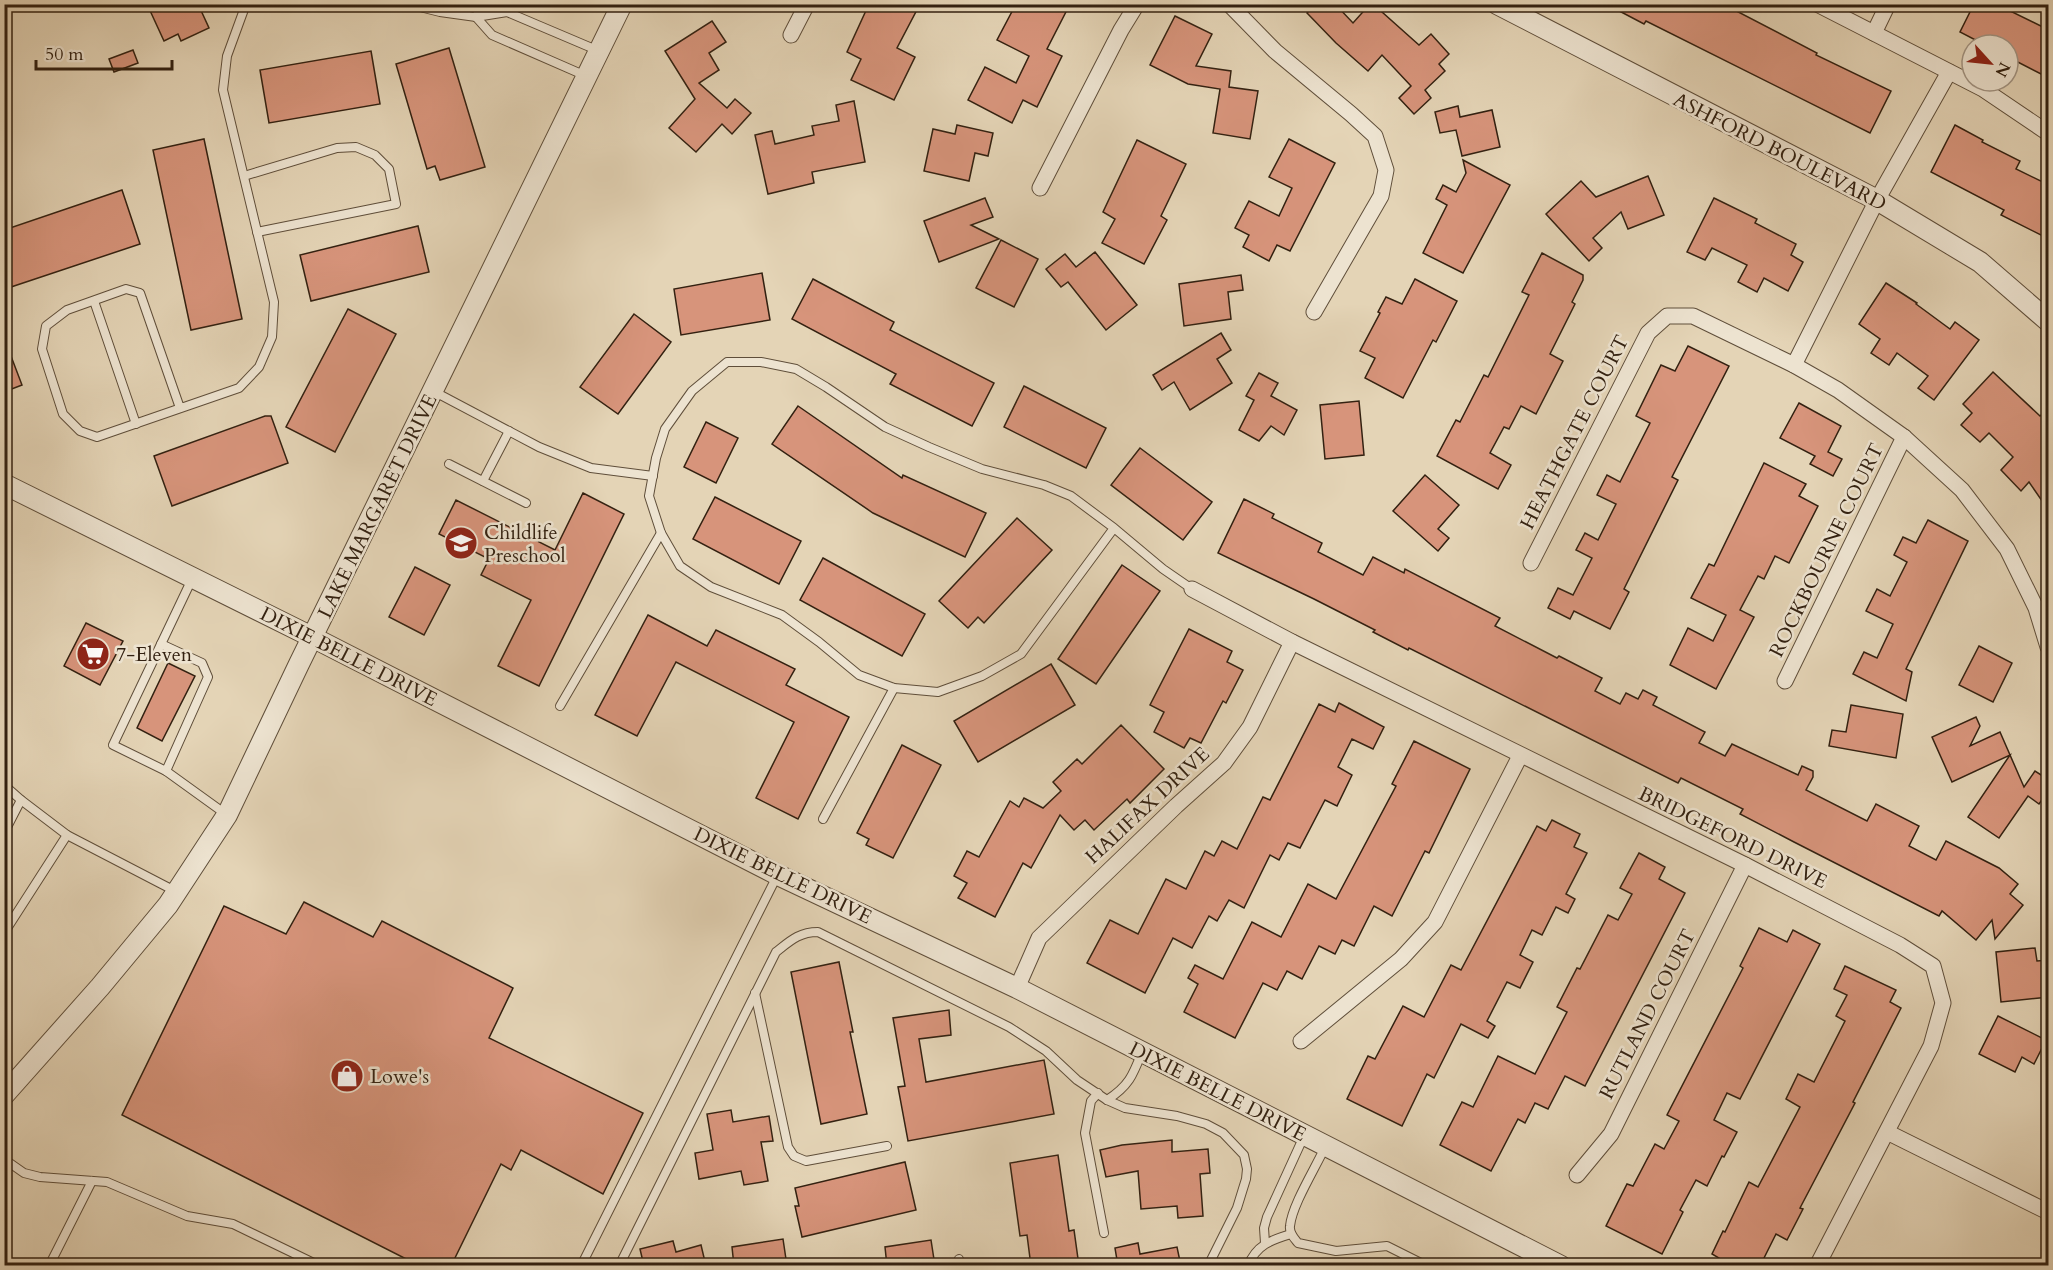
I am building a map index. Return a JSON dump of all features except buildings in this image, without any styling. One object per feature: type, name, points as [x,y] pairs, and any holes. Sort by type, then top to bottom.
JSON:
[{"type":"street","name":"LAKE MARGARET DRIVE","points":[[4,1095],[100,987],[177,892],[227,815],[622,4]]},
{"type":"street","points":[[791,35],[807,4]]},
{"type":"street","points":[[1040,188],[1121,30],[1137,4]]},
{"type":"street","points":[[1228,4],[1275,51],[1375,136],[1386,170],[1381,196],[1314,312]]},
{"type":"street","name":"ASHFORD BOULEVARD","points":[[1497,4],[1877,200],[1980,262],[2049,321]]},
{"type":"street","points":[[1817,4],[1983,89],[2049,133]]},
{"type":"street","points":[[1874,33],[1888,4]]},
{"type":"street","points":[[1794,365],[1877,200],[1949,72]]},
{"type":"street","name":"HEATHGATE COURT","points":[[1531,563],[1648,333],[1667,316],[1693,316],[1794,365],[1838,390],[1904,437],[1962,490],[2007,549],[2036,608],[2049,647]]},
{"type":"street","name":"ROCKBOURNE COURT","points":[[1785,681],[1904,437]]},
{"type":"street","name":"DIXIE BELLE DRIVE","points":[[4,484],[312,637],[778,875],[1017,987],[1561,1266]]},
{"type":"street","name":"BRIDGEFORD DRIVE","points":[[1192,589],[1292,642],[1745,866],[1900,945],[1933,966],[1943,1002],[1931,1046],[1817,1266]]},
{"type":"street","name":"HALIFAX DRIVE","points":[[1017,987],[1039,938],[1167,814],[1224,763],[1250,727],[1292,642]]},
{"type":"street","points":[[1301,1041],[1401,959],[1435,922],[1520,756]]},
{"type":"street","name":"RUTLAND COURT","points":[[1577,1176],[1611,1134],[1745,866]]},
{"type":"street","points":[[1887,1132],[2049,1212]]},
{"type":"lane","points":[[180,408],[140,293],[126,289],[67,310],[46,326],[42,350],[63,414],[80,431],[98,437],[239,388],[259,367],[272,337],[274,302],[223,90],[227,56],[246,4]]},
{"type":"lane","points":[[408,4],[440,12],[476,16],[507,12],[600,51]]},
{"type":"lane","points":[[476,16],[482,4]]},
{"type":"lane","points":[[476,16],[492,35],[587,76]]},
{"type":"lane","points":[[244,176],[337,148],[356,147],[375,155],[389,169],[396,204],[257,232]]},
{"type":"lane","points":[[94,301],[136,424]]},
{"type":"lane","points":[[1114,528],[1021,654],[982,676],[938,692],[894,688],[859,675],[782,615],[711,587],[680,566],[661,533],[649,496],[656,458],[665,429],[692,391],[728,363],[761,362],[796,369],[885,427],[929,447],[982,469],[1044,485],[1071,496],[1114,528],[1163,569],[1192,589]]},
{"type":"lane","points":[[433,391],[539,447],[591,468],[653,476]]},
{"type":"lane","points":[[483,481],[509,431]]},
{"type":"lane","points":[[448,464],[526,503]]},
{"type":"lane","points":[[560,706],[661,533]]},
{"type":"lane","points":[[192,578],[113,745],[166,771],[227,815]]},
{"type":"lane","points":[[161,644],[201,663],[208,677],[166,771]]},
{"type":"lane","points":[[823,819],[894,688]]},
{"type":"lane","points":[[4,785],[68,835],[177,892]]},
{"type":"lane","points":[[4,833],[21,800]]},
{"type":"lane","points":[[4,933],[68,835]]},
{"type":"lane","points":[[581,1266],[778,875]]},
{"type":"lane","points":[[619,1266],[776,952],[795,936],[807,932],[818,932],[1015,1031],[1046,1051],[1077,1080],[1107,1100],[1125,1108],[1178,1116],[1206,1124],[1223,1134],[1244,1155],[1247,1169],[1244,1189],[1208,1266]]},
{"type":"lane","points":[[755,993],[788,1147],[794,1156],[806,1161],[887,1146]]},
{"type":"lane","points":[[1107,1100],[1122,1090],[1130,1081],[1143,1052]]},
{"type":"lane","points":[[1098,1093],[1091,1101],[1085,1134],[1104,1233]]},
{"type":"lane","points":[[1265,1243],[1264,1228],[1267,1217],[1305,1135]]},
{"type":"lane","points":[[1326,1145],[1296,1207],[1290,1226],[1291,1234],[1298,1243],[1336,1251],[1387,1246],[1427,1266]]},
{"type":"lane","points":[[4,1159],[24,1173],[40,1177],[107,1182],[187,1216],[233,1224],[320,1266]]},
{"type":"lane","points":[[49,1266],[92,1181]]},
{"type":"lane","points":[[1248,1266],[1252,1256],[1265,1243],[1291,1234]]},
{"type":"place","name":"Childlife Preschool","points":[[461,543]]},
{"type":"place","name":"7-Eleven","points":[[93,654]]},
{"type":"place","name":"Lowe's","points":[[347,1076]]}]
